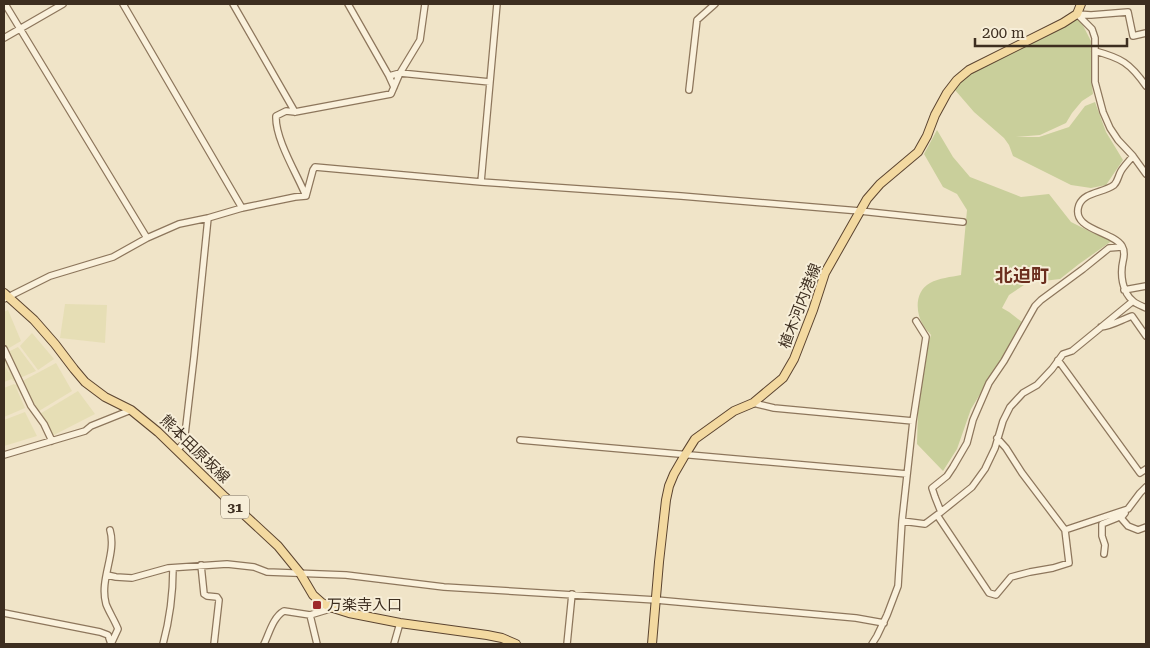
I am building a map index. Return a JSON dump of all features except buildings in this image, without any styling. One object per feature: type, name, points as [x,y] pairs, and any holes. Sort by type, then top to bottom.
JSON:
[{"type":"main road","points":[[1077,14],[1081,4]]},
{"type":"main road","name":"植木河内港線","points":[[652,644],[666,500],[669,486],[684,455],[695,439],[734,411],[753,403],[783,378],[794,359],[825,273],[867,199],[880,184],[918,152],[935,115],[947,93],[957,80],[969,70],[1042,34],[1077,14]]},
{"type":"main road","name":"熊本田原坂線","points":[[5,296],[34,320],[86,382],[106,397],[131,410],[158,432],[278,546],[300,574],[313,595],[322,602],[349,613],[400,623],[487,634],[516,644]]},
{"type":"street","points":[[4,4],[146,238]]},
{"type":"street","points":[[4,38],[63,4]]},
{"type":"street","points":[[123,4],[242,208]]},
{"type":"street","points":[[233,4],[295,112]]},
{"type":"street","points":[[348,4],[394,87]]},
{"type":"street","points":[[306,196],[282,144],[276,124],[276,116],[286,111],[295,112],[391,94],[400,73],[420,40],[425,4]]},
{"type":"street","points":[[481,182],[497,4]]},
{"type":"street","points":[[689,90],[697,20],[715,4]]},
{"type":"street","points":[[1077,14],[1090,15],[1128,12],[1133,36],[1146,34]]},
{"type":"street","points":[[1077,14],[1092,29],[1095,38],[1095,82],[1103,112],[1118,140],[1146,174]]},
{"type":"street","points":[[1095,51],[1124,61],[1146,86]]},
{"type":"street","points":[[389,76],[400,73],[490,82]]},
{"type":"street","points":[[1133,156],[1121,171],[1115,184],[1101,192],[1090,194],[1083,198],[1077,212],[1081,221],[1086,225],[1114,239],[1122,246],[1124,255],[1122,271],[1124,290],[1133,301],[1146,308]]},
{"type":"street","points":[[306,196],[314,167],[481,182],[671,195],[860,211],[963,222]]},
{"type":"street","points":[[5,296],[50,276],[114,257],[146,238],[179,224],[242,208],[306,196]]},
{"type":"street","points":[[177,450],[184,443],[208,218]]},
{"type":"street","points":[[997,438],[1065,530],[1069,563],[1011,577],[996,595],[989,593],[939,514],[932,488],[947,476],[967,443],[973,420],[988,383],[1004,361],[1036,306],[1041,300],[1109,248],[1122,246]]},
{"type":"street","points":[[1124,290],[1146,286]]},
{"type":"street","points":[[902,521],[925,524],[972,487],[992,456],[1003,421],[1010,408],[1023,393],[1037,385],[1063,354],[1072,351],[1133,301]]},
{"type":"street","points":[[1101,327],[1109,326],[1119,320],[1132,316],[1146,336]]},
{"type":"street","points":[[872,644],[884,623],[898,586],[907,474],[926,337],[916,321]]},
{"type":"street","points":[[4,349],[31,406],[44,424],[52,441]]},
{"type":"street","points":[[1058,360],[1140,473],[1146,469]]},
{"type":"street","points":[[753,403],[774,408],[913,421]]},
{"type":"street","points":[[4,455],[85,431],[91,426],[131,410]]},
{"type":"street","points":[[520,440],[907,474]]},
{"type":"street","points":[[1146,487],[1121,518],[1128,526],[1138,530],[1146,527]]},
{"type":"street","points":[[1065,530],[1128,509]]},
{"type":"street","points":[[1104,554],[1105,545],[1102,536],[1102,524],[1117,518],[1128,509]]},
{"type":"street","points":[[110,530],[112,537],[110,562],[105,591],[106,603],[118,629],[111,644]]},
{"type":"street","points":[[107,575],[132,578],[173,568],[227,564],[254,567],[267,572],[346,575],[444,586],[656,600],[856,618],[884,623]]},
{"type":"street","points":[[201,566],[204,594],[216,597],[218,600],[214,644]]},
{"type":"street","points":[[163,644],[170,619],[173,568]]},
{"type":"street","points":[[567,644],[572,594]]},
{"type":"street","points":[[264,644],[280,613],[284,611],[310,615],[333,608]]},
{"type":"street","points":[[4,613],[100,632],[108,635],[111,644]]},
{"type":"street","points":[[310,615],[318,644]]},
{"type":"street","points":[[394,644],[400,623]]},
{"type":"shaded area","points":[[65,304],[107,305],[105,343],[60,338]]},
{"type":"shaded area","points":[[8,310],[21,341],[4,351],[4,312]]},
{"type":"shaded area","points":[[32,333],[54,359],[38,370],[20,346]]},
{"type":"shaded area","points":[[18,347],[36,371],[13,381],[12,379],[4,382],[4,365],[10,374],[4,360],[4,354]]},
{"type":"shaded area","points":[[56,363],[72,391],[34,414],[15,385]]},
{"type":"shaded area","points":[[15,385],[25,408],[4,417],[4,388]]},
{"type":"shaded area","points":[[78,391],[95,414],[52,436],[38,415]]},
{"type":"shaded area","points":[[25,412],[37,436],[4,446],[4,420]]},
{"type":"green space","points":[[1077,14],[1091,41],[1093,94],[1082,101],[1066,123],[1040,135],[1016,137],[1039,137],[1069,127],[1085,106],[1095,102],[1106,132],[1123,160],[1106,185],[1091,188],[1071,185],[1013,156],[1004,138],[974,112],[955,90],[969,70]]},
{"type":"green space","points":[[937,130],[953,157],[970,177],[1021,197],[1049,194],[1071,222],[1113,240],[1060,279],[1027,283],[1009,295],[1002,308],[1022,322],[971,409],[957,449],[943,471],[917,444],[918,408],[923,359],[931,335],[920,320],[918,302],[921,291],[930,283],[961,275],[967,210],[957,194],[943,187],[924,154]]},
{"type":"place","name":"万楽寺入口","points":[[317,605]]},
{"type":"district","name":"北迫町","points":[[1022,275]]}]
